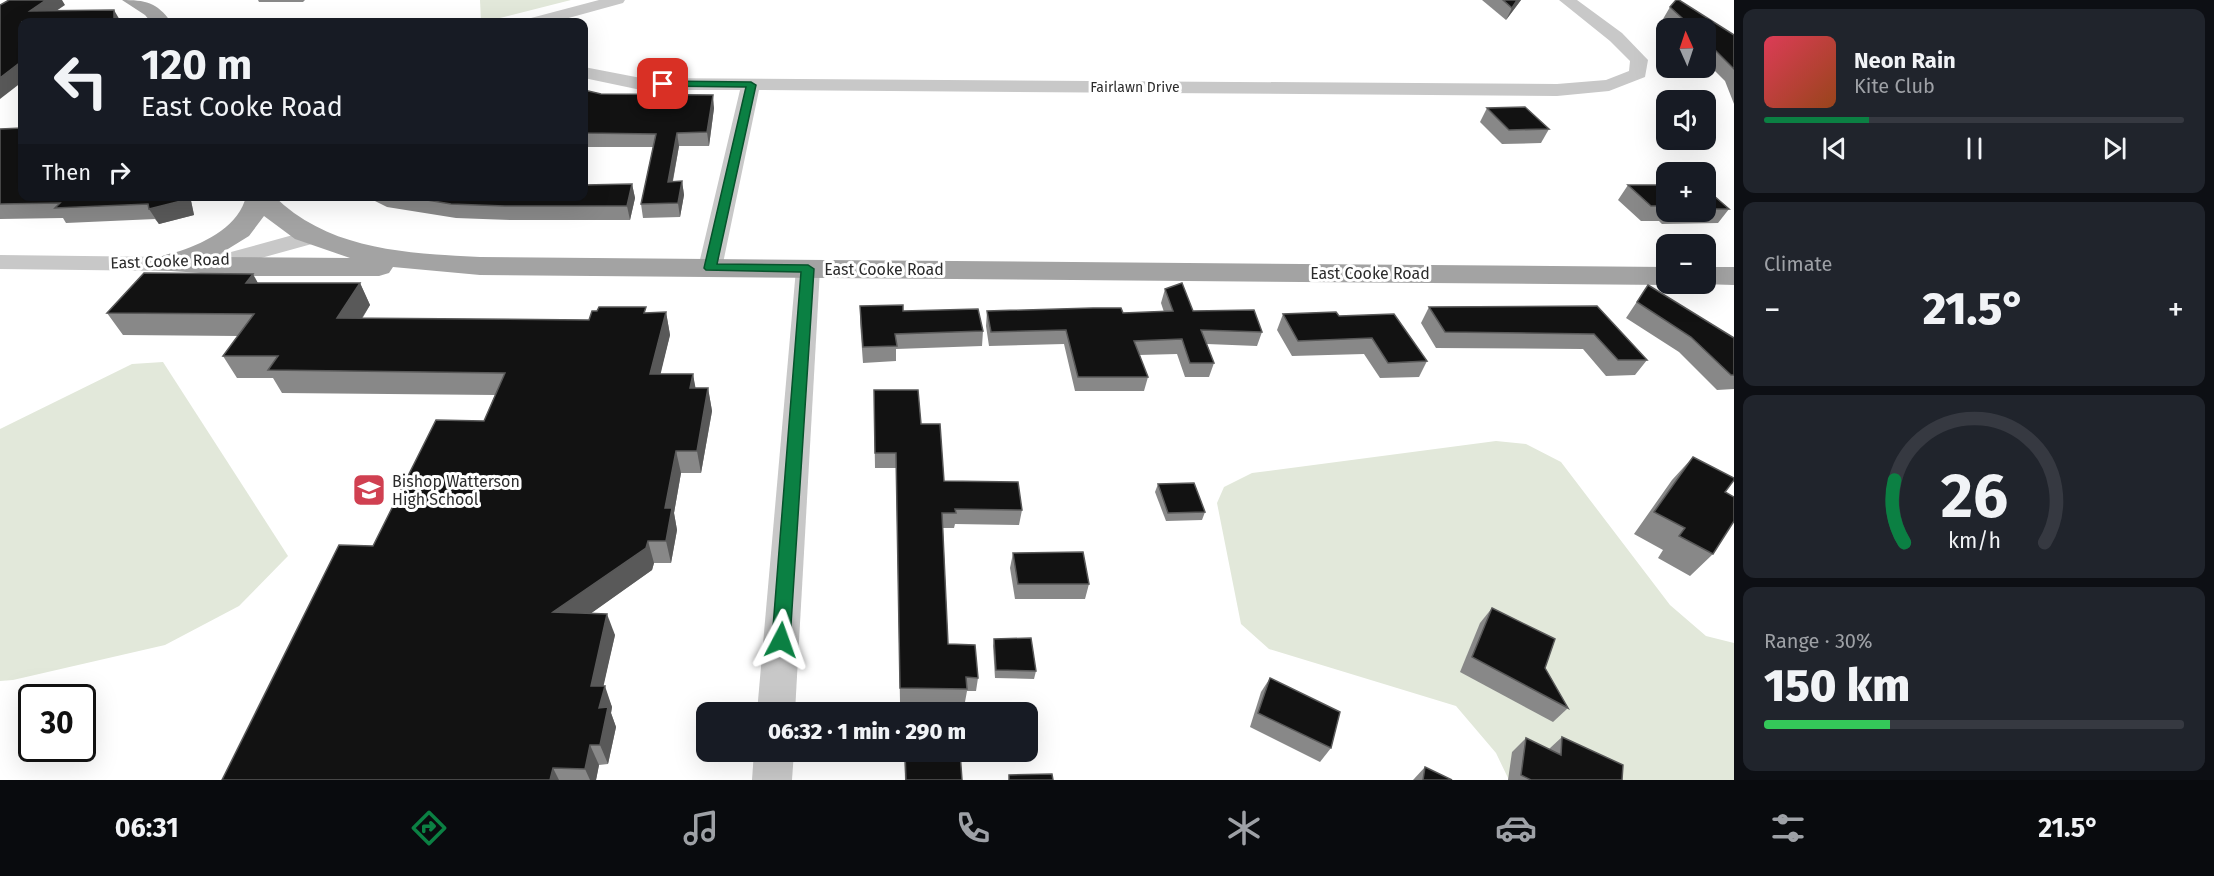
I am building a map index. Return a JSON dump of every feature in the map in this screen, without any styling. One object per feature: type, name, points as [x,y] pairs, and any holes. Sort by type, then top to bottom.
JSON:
[{"type":"main road","points":[[131,0],[152,11],[158,18]]},
{"type":"main road","points":[[166,264],[204,253],[223,242],[249,219],[258,201]]},
{"type":"main road","points":[[264,201],[279,218],[311,237]]},
{"type":"main road","name":"East Cooke Road","points":[[311,237],[371,254],[416,262],[480,266],[1656,276]]},
{"type":"main road","points":[[166,264],[301,268],[480,266]]},
{"type":"main road","points":[[1716,276],[1734,276]]},
{"type":"street","points":[[552,18],[617,0]]},
{"type":"street","name":"Fairlawn Drive","points":[[588,74],[641,84],[1606,88],[1624,83],[1638,73],[1639,60],[1616,37],[1567,0]]},
{"type":"street","points":[[710,268],[751,85]]},
{"type":"street","name":"East Cooke Road","points":[[0,262],[166,264],[232,259],[311,237]]},
{"type":"street","points":[[777,702],[808,269]]},
{"type":"street","points":[[772,780],[773,762]]},
{"type":"shaded area","points":[[480,0],[571,0],[500,18],[481,18]]},
{"type":"shaded area","points":[[163,362],[288,556],[239,606],[165,645],[0,681],[0,429],[132,364]]},
{"type":"shaded area","points":[[1496,441],[1526,444],[1561,462],[1670,605],[1706,636],[1734,643],[1734,780],[1509,780],[1496,753],[1456,706],[1269,649],[1241,624],[1217,503],[1224,487],[1252,473]]},
{"type":"building","points":[[9,0],[46,0],[30,11],[114,10],[114,18],[18,18],[18,64],[0,78],[0,5]]},
{"type":"building","points":[[1503,0],[1517,0],[1512,8]]},
{"type":"building","points":[[1676,0],[1679,0],[1707,18],[1682,18],[1670,7]]},
{"type":"building","points":[[1716,24],[1734,35],[1734,69],[1716,51]]},
{"type":"building","points":[[588,91],[601,94],[713,95],[707,132],[677,133],[668,182],[682,181],[678,203],[641,204],[656,134],[588,133]]},
{"type":"building","points":[[1525,107],[1549,129],[1509,130],[1487,108]]},
{"type":"building","points":[[18,128],[18,201],[181,201],[149,209],[148,204],[55,208],[60,203],[0,204],[0,129]]},
{"type":"building","points":[[632,184],[627,206],[505,206],[433,201],[588,201],[588,185]]},
{"type":"building","points":[[1628,185],[1656,185],[1656,206],[1651,206]]},
{"type":"building","points":[[1716,198],[1729,209],[1716,209]]},
{"type":"building","points":[[144,273],[253,274],[246,283],[360,283],[337,318],[589,320],[592,311],[597,311],[599,307],[646,307],[644,313],[666,312],[650,374],[693,374],[690,388],[708,388],[697,451],[676,451],[665,508],[672,508],[666,541],[648,541],[646,548],[553,612],[607,614],[591,686],[605,686],[599,708],[608,707],[600,745],[590,745],[585,769],[553,768],[550,780],[222,780],[339,545],[373,546],[436,420],[484,421],[505,373],[268,370],[278,356],[223,356],[254,314],[107,313]]},
{"type":"building","points":[[1182,283],[1193,311],[1254,310],[1262,332],[1201,330],[1214,363],[1190,363],[1182,339],[1134,341],[1148,377],[1078,377],[1066,330],[991,332],[987,311],[1121,308],[1123,313],[1173,311],[1165,289]]},
{"type":"building","points":[[1648,285],[1656,290],[1656,294],[1663,294],[1734,338],[1734,375],[1731,375],[1691,337],[1637,302]]},
{"type":"building","points":[[903,305],[903,311],[978,309],[983,331],[895,334],[897,346],[863,347],[860,306]]},
{"type":"building","points":[[1597,306],[1647,360],[1618,360],[1594,334],[1445,332],[1429,307]]},
{"type":"building","points":[[1336,312],[1339,316],[1394,314],[1427,361],[1388,363],[1372,338],[1298,341],[1283,314]]},
{"type":"building","points":[[874,390],[918,390],[921,424],[940,424],[944,481],[1018,482],[1022,510],[955,509],[956,513],[942,513],[948,644],[975,645],[978,678],[966,677],[967,689],[900,688],[896,453],[875,453]]},
{"type":"building","points":[[1693,457],[1734,478],[1725,492],[1734,497],[1734,521],[1713,554],[1679,536],[1685,528],[1654,512]]},
{"type":"building","points":[[1194,483],[1205,512],[1168,513],[1158,484]]},
{"type":"building","points":[[1083,552],[1089,584],[1018,584],[1013,553]]},
{"type":"building","points":[[1492,608],[1555,639],[1545,668],[1568,708],[1472,657]]},
{"type":"building","points":[[1031,638],[1036,671],[996,670],[994,639]]},
{"type":"building","points":[[1270,678],[1340,712],[1331,748],[1258,713]]},
{"type":"building","points":[[1562,737],[1623,765],[1622,780],[1531,780],[1521,775],[1526,738],[1561,755]]},
{"type":"building","points":[[905,762],[961,762],[962,780],[906,780]]},
{"type":"building","points":[[1425,767],[1452,780],[1423,780]]},
{"type":"building","points":[[1052,774],[1053,780],[1009,780],[1009,775]]},
{"type":"place","name":"Bishop Watterson High School","points":[[369,490]]},
{"type":"route","points":[[663,84],[751,85],[710,268],[808,269],[781,640]]}]
